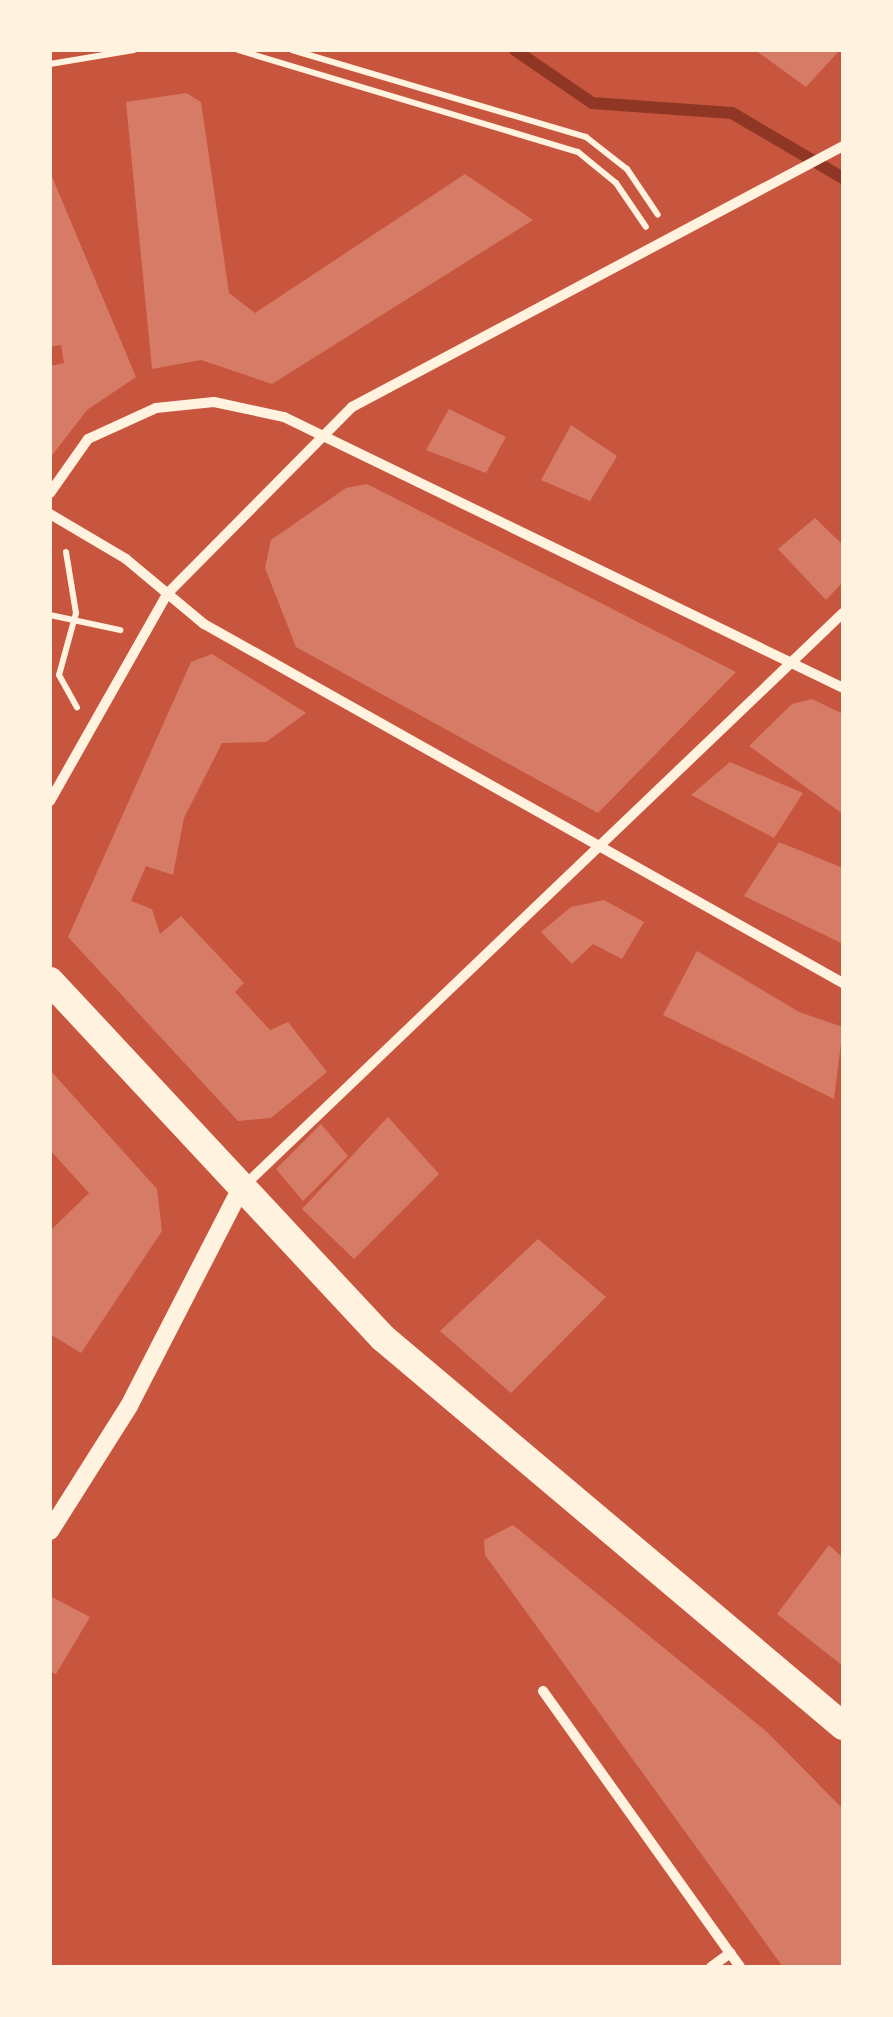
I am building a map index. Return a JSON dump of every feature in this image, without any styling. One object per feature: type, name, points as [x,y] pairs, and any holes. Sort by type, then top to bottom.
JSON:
[{"type":"highway","points":[[50,981],[240,1190],[484,1430],[843,1726]]},
{"type":"street","points":[[50,801],[167,594],[321,434],[352,407],[843,146]]},
{"type":"street","points":[[50,494],[88,439],[156,408],[214,402],[321,434],[843,688]]},
{"type":"street","points":[[55,517],[167,594],[600,851],[843,983]]},
{"type":"street","points":[[50,1532],[130,1406],[240,1190],[600,851],[843,613]]},
{"type":"street","points":[[543,1691],[740,1967]]},
{"type":"street","points":[[711,1967],[730,1952]]},
{"type":"path","points":[[50,64],[134,50]]},
{"type":"path","points":[[238,50],[578,152],[616,183],[658,244]]},
{"type":"path","points":[[292,50],[586,137],[627,169],[673,236]]},
{"type":"path","points":[[55,517],[76,614],[59,675],[90,730]]},
{"type":"path","points":[[50,615],[76,614],[138,641]]},
{"type":"building","points":[[755,50],[840,50],[806,87]]},
{"type":"building","points":[[186,93],[201,102],[229,293],[255,313],[465,174],[533,220],[272,384],[201,360],[152,369],[126,102]]},
{"type":"building","points":[[50,172],[136,377],[87,410],[50,458],[50,366],[64,363],[61,345],[50,347]]},
{"type":"building","points":[[449,409],[506,437],[486,473],[426,450]]},
{"type":"building","points":[[571,425],[617,456],[590,501],[541,480]]},
{"type":"building","points":[[367,484],[736,672],[598,813],[296,647],[265,568],[271,540],[346,488]]},
{"type":"building","points":[[815,518],[843,545],[843,582],[826,600],[778,549]]},
{"type":"building","points":[[212,654],[306,713],[266,742],[222,743],[184,818],[173,875],[146,866],[131,901],[152,909],[160,934],[181,916],[244,983],[235,992],[270,1030],[288,1022],[327,1072],[271,1118],[238,1121],[68,937],[191,662]]},
{"type":"building","points":[[812,699],[841,713],[843,814],[749,746],[792,704]]},
{"type":"building","points":[[730,762],[803,793],[774,838],[691,795]]},
{"type":"building","points":[[779,842],[843,868],[843,944],[744,896]]},
{"type":"building","points":[[604,900],[644,922],[622,959],[593,944],[572,964],[541,932],[571,907]]},
{"type":"building","points":[[697,951],[799,1012],[843,1027],[834,1099],[663,1015]]},
{"type":"building","points":[[50,1070],[157,1189],[162,1231],[81,1353],[50,1334],[50,1231],[89,1193],[50,1150]]},
{"type":"building","points":[[388,1117],[439,1174],[354,1259],[302,1209]]},
{"type":"building","points":[[321,1124],[348,1156],[303,1201],[276,1169]]},
{"type":"building","points":[[538,1239],[606,1297],[511,1393],[440,1331]]},
{"type":"building","points":[[513,1525],[767,1732],[843,1809],[843,1967],[783,1967],[485,1555],[484,1540]]},
{"type":"building","points":[[829,1545],[843,1558],[843,1666],[777,1614]]},
{"type":"building","points":[[50,1596],[90,1617],[56,1674],[50,1672]]},
{"type":"waterway","points":[[515,50],[592,103],[732,113],[843,178]]}]
